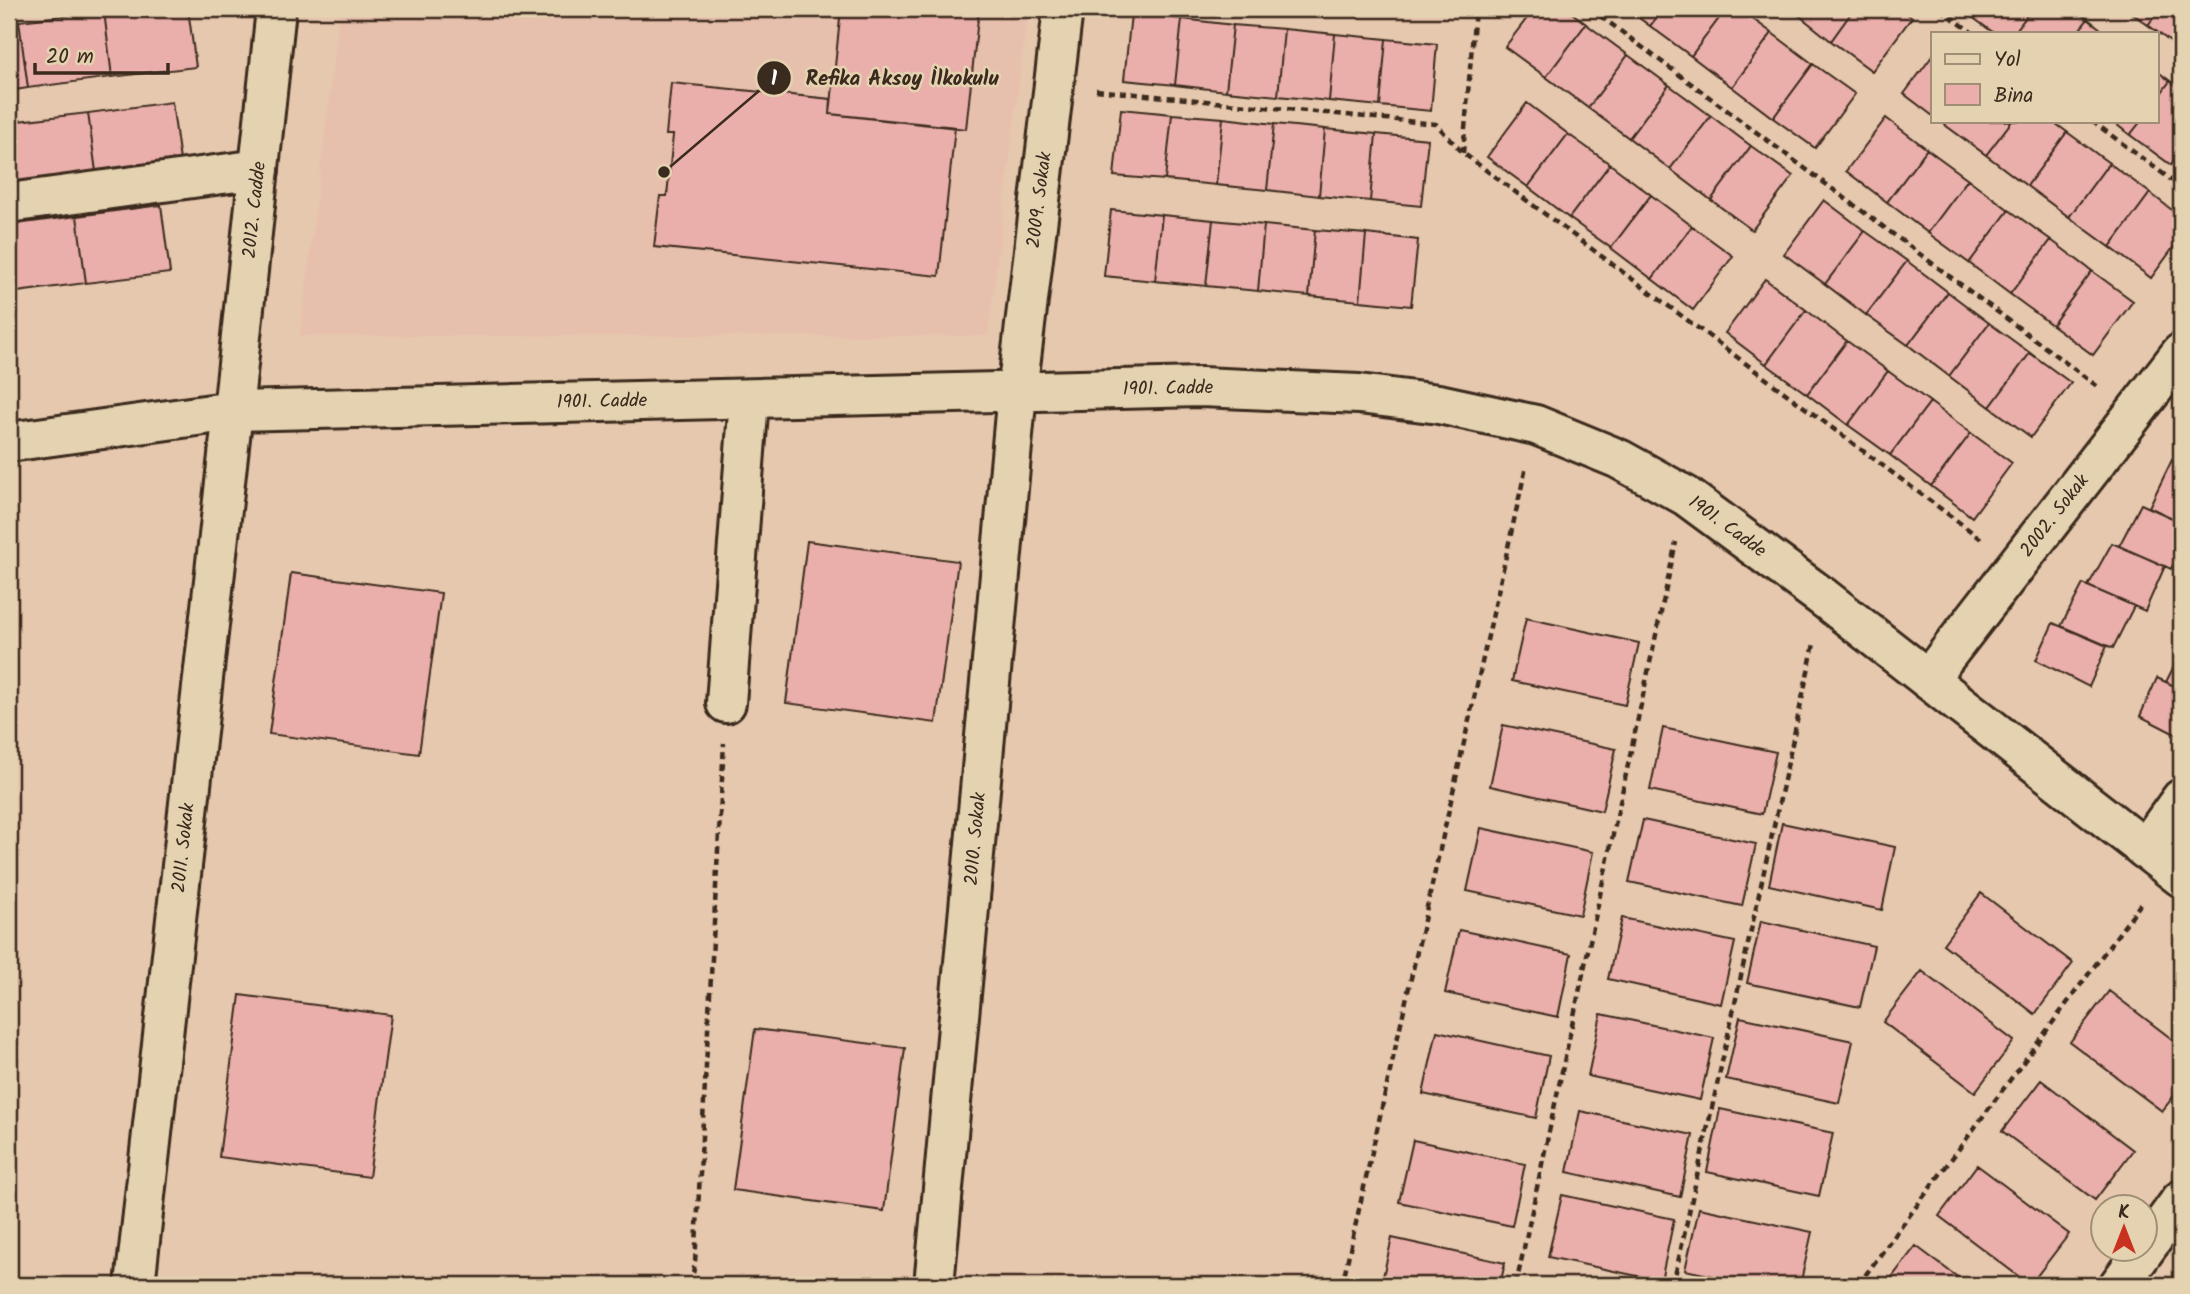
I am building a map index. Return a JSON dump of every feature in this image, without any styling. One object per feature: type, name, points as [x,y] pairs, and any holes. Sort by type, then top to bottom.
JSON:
[{"type":"street","name":"2012. Cadde","points":[[233,411],[276,9]]},
{"type":"street","name":"2009. Sokak","points":[[1017,392],[1063,9]]},
{"type":"street","points":[[9,203],[260,169]]},
{"type":"street","name":"2002. Sokak","points":[[1928,679],[2181,353]]},
{"type":"street","name":"1901. Cadde","points":[[9,442],[233,411],[1201,387],[1359,394],[1439,404],[1536,425],[1619,459],[1686,496],[1824,598],[2165,864]]},
{"type":"street","name":"2010. Sokak","points":[[934,1285],[1017,392]]},
{"type":"street","points":[[726,704],[749,399]]},
{"type":"street","name":"2011. Sokak","points":[[135,1285],[233,411]]},
{"type":"street","points":[[2165,864],[2181,799]]},
{"type":"street","points":[[2119,1285],[2181,1200]]},
{"type":"path","points":[[1463,153],[1475,9]]},
{"type":"path","points":[[1591,9],[2134,414]]},
{"type":"path","points":[[1940,9],[1972,32]]},
{"type":"path","points":[[1053,86],[1436,124],[1463,153],[2017,565]]},
{"type":"path","points":[[2093,122],[2181,187]]},
{"type":"path","points":[[1342,1285],[1536,425]]},
{"type":"path","points":[[1516,1285],[1686,496]]},
{"type":"path","points":[[1674,1285],[1824,598]]},
{"type":"path","points":[[691,1285],[696,1249],[726,704]]},
{"type":"path","points":[[1858,1285],[2165,864]]},
{"type":"shaded area","points":[[340,9],[1028,9],[988,336],[300,336]]},
{"type":"building","points":[[188,9],[196,67],[112,77],[104,11]]},
{"type":"building","points":[[841,9],[979,9],[966,129],[830,114]]},
{"type":"building","points":[[1534,9],[1567,9],[1586,24],[1546,77],[1505,47]]},
{"type":"building","points":[[1627,9],[1663,9],[1650,26]]},
{"type":"building","points":[[1663,9],[1726,9],[1691,56],[1650,26]]},
{"type":"building","points":[[1726,9],[1739,9],[1772,33],[1732,87],[1691,56]]},
{"type":"building","points":[[1791,9],[1854,9],[1831,41]]},
{"type":"building","points":[[1854,9],[1901,9],[1912,17],[1872,71],[1831,41]]},
{"type":"building","points":[[1968,9],[2032,9],[2015,32],[1993,32],[1965,12]]},
{"type":"building","points":[[2032,9],[2073,9],[2088,19],[2078,32],[2015,32]]},
{"type":"building","points":[[2126,9],[2160,9],[2148,25]]},
{"type":"building","points":[[2160,9],[2181,9],[2181,50],[2158,32],[2148,25]]},
{"type":"building","points":[[104,11],[112,77],[28,88],[19,21]]},
{"type":"building","points":[[1131,14],[1182,19],[1175,85],[1124,80]]},
{"type":"building","points":[[1182,19],[1233,25],[1226,91],[1175,85]]},
{"type":"building","points":[[2088,19],[2105,32],[2078,32]]},
{"type":"building","points":[[19,21],[28,88],[9,91],[9,22]]},
{"type":"building","points":[[1586,24],[1628,55],[1588,108],[1546,77]]},
{"type":"building","points":[[1233,25],[1284,29],[1278,96],[1226,91]]},
{"type":"building","points":[[1284,29],[1335,34],[1329,101],[1278,96]]},
{"type":"building","points":[[1772,33],[1813,64],[1773,118],[1732,87]]},
{"type":"building","points":[[1335,34],[1386,39],[1380,106],[1329,101]]},
{"type":"building","points":[[1386,39],[1437,44],[1431,111],[1380,106]]},
{"type":"building","points":[[1628,55],[1669,85],[1629,138],[1588,108]]},
{"type":"building","points":[[1931,58],[1931,114],[1904,94]]},
{"type":"building","points":[[1813,64],[1855,94],[1815,148],[1773,118]]},
{"type":"building","points":[[2158,72],[2170,81],[2158,98]]},
{"type":"building","points":[[2170,81],[2181,89],[2181,152],[2171,165],[2130,135],[2140,122],[2158,122],[2158,98]]},
{"type":"building","points":[[671,83],[831,99],[830,114],[955,127],[939,276],[654,247],[660,196],[667,196],[673,135],[666,135]]},
{"type":"building","points":[[1669,85],[1711,116],[1670,169],[1629,138]]},
{"type":"building","points":[[172,102],[181,168],[97,179],[88,113]]},
{"type":"building","points":[[1527,103],[1568,134],[1528,187],[1487,157]]},
{"type":"building","points":[[1121,109],[1172,114],[1165,180],[1114,176]]},
{"type":"building","points":[[88,113],[97,179],[13,190],[9,122]]},
{"type":"building","points":[[1172,114],[1223,118],[1216,185],[1165,180]]},
{"type":"building","points":[[1711,116],[1751,146],[1711,200],[1670,169]]},
{"type":"building","points":[[1223,118],[1274,124],[1267,190],[1216,185]]},
{"type":"building","points":[[1886,118],[1927,149],[1887,202],[1846,171]]},
{"type":"building","points":[[1947,122],[2011,122],[1986,155],[1945,125]]},
{"type":"building","points":[[2011,122],[2053,122],[2067,132],[2027,186],[1986,155]]},
{"type":"building","points":[[2113,122],[2140,122],[2130,135]]},
{"type":"building","points":[[1274,124],[1325,129],[1319,196],[1267,190]]},
{"type":"building","points":[[1325,129],[1376,134],[1370,201],[1319,196]]},
{"type":"building","points":[[2067,132],[2109,163],[2069,217],[2027,186]]},
{"type":"building","points":[[1376,134],[1428,139],[1421,206],[1370,201]]},
{"type":"building","points":[[1568,134],[1610,164],[1569,218],[1528,187]]},
{"type":"building","points":[[1751,146],[1793,176],[1752,230],[1711,200]]},
{"type":"building","points":[[1927,149],[1968,179],[1928,233],[1887,202]]},
{"type":"building","points":[[2109,163],[2150,193],[2110,247],[2069,217]]},
{"type":"building","points":[[1610,164],[1651,195],[1611,248],[1569,218]]},
{"type":"building","points":[[1968,179],[2009,210],[1969,263],[1928,233]]},
{"type":"building","points":[[2150,193],[2181,217],[2181,237],[2151,278],[2110,247]]},
{"type":"building","points":[[1651,195],[1692,226],[1652,279],[1611,248]]},
{"type":"building","points":[[1824,200],[1865,231],[1825,284],[1784,254]]},
{"type":"building","points":[[161,205],[170,273],[86,283],[77,216]]},
{"type":"building","points":[[1111,210],[1162,215],[1155,281],[1104,276]]},
{"type":"building","points":[[2009,210],[2051,240],[2010,294],[1969,263]]},
{"type":"building","points":[[1162,215],[1213,220],[1206,286],[1155,281]]},
{"type":"building","points":[[77,216],[86,283],[9,293],[9,225]]},
{"type":"building","points":[[1213,220],[1264,225],[1258,291],[1206,286]]},
{"type":"building","points":[[1264,225],[1315,230],[1309,296],[1258,291]]},
{"type":"building","points":[[1692,226],[1733,256],[1693,310],[1652,279]]},
{"type":"building","points":[[1315,230],[1366,234],[1360,301],[1309,296]]},
{"type":"building","points":[[1865,231],[1907,261],[1866,315],[1825,284]]},
{"type":"building","points":[[1366,234],[1418,240],[1411,306],[1360,301]]},
{"type":"building","points":[[2051,240],[2092,271],[2052,325],[2010,294]]},
{"type":"building","points":[[1907,261],[1948,292],[1908,345],[1866,315]]},
{"type":"building","points":[[2092,271],[2133,301],[2093,355],[2052,325]]},
{"type":"building","points":[[1765,279],[1806,310],[1766,364],[1725,333]]},
{"type":"building","points":[[1948,292],[1989,323],[1949,376],[1908,345]]},
{"type":"building","points":[[1806,310],[1847,341],[1807,394],[1766,364]]},
{"type":"building","points":[[1989,323],[2030,353],[1990,407],[1949,376]]},
{"type":"building","points":[[1847,341],[1888,371],[1848,425],[1807,394]]},
{"type":"building","points":[[2030,353],[2071,383],[2031,437],[1990,407]]},
{"type":"building","points":[[1888,371],[1930,402],[1890,455],[1848,425]]},
{"type":"building","points":[[1930,402],[1971,433],[1931,486],[1890,455]]},
{"type":"building","points":[[1971,433],[2012,463],[1972,517],[1931,486]]},
{"type":"building","points":[[2172,460],[2181,465],[2181,522],[2149,507]]},
{"type":"building","points":[[2141,504],[2181,522],[2181,548],[2171,569],[2119,546]]},
{"type":"building","points":[[807,541],[958,561],[936,723],[786,703]]},
{"type":"building","points":[[2112,543],[2165,566],[2145,611],[2088,586]]},
{"type":"building","points":[[291,573],[441,593],[419,754],[269,734]]},
{"type":"building","points":[[2083,584],[2134,606],[2113,648],[2061,626]]},
{"type":"building","points":[[1526,618],[1639,643],[1625,705],[1512,681]]},
{"type":"building","points":[[2053,623],[2107,646],[2089,687],[2036,660]]},
{"type":"building","points":[[2181,652],[2181,689],[2166,682]]},
{"type":"building","points":[[2157,678],[2181,689],[2181,737],[2140,716]]},
{"type":"building","points":[[1503,725],[1616,749],[1602,811],[1490,786]]},
{"type":"building","points":[[1663,728],[1776,752],[1762,814],[1650,790]]},
{"type":"building","points":[[1643,820],[1756,844],[1742,906],[1629,882]]},
{"type":"building","points":[[1782,823],[1895,847],[1882,910],[1769,885]]},
{"type":"building","points":[[1481,828],[1593,852],[1580,915],[1467,891]]},
{"type":"building","points":[[1981,893],[2073,963],[2035,1014],[1943,944]]},
{"type":"building","points":[[1622,918],[1735,942],[1721,1004],[1608,979]]},
{"type":"building","points":[[1761,921],[1874,946],[1860,1007],[1747,983]]},
{"type":"building","points":[[1459,930],[1571,954],[1558,1017],[1445,993]]},
{"type":"building","points":[[1922,971],[2014,1041],[1975,1092],[1883,1022]]},
{"type":"building","points":[[2109,991],[2181,1046],[2181,1087],[2162,1111],[2070,1042]]},
{"type":"building","points":[[240,995],[391,1015],[369,1177],[219,1157]]},
{"type":"building","points":[[1601,1014],[1714,1038],[1700,1100],[1588,1076]]},
{"type":"building","points":[[1740,1017],[1853,1041],[1839,1103],[1726,1079]]},
{"type":"building","points":[[755,1029],[905,1048],[884,1211],[733,1190]]},
{"type":"building","points":[[1437,1031],[1549,1056],[1536,1118],[1423,1094]]},
{"type":"building","points":[[2041,1080],[2133,1150],[2101,1192],[2088,1192],[2088,1195],[2002,1131]]},
{"type":"building","points":[[1720,1109],[1833,1133],[1819,1196],[1707,1172]]},
{"type":"building","points":[[1580,1111],[1693,1135],[1680,1197],[1567,1172]]},
{"type":"building","points":[[1413,1140],[1525,1164],[1512,1226],[1399,1202]]},
{"type":"building","points":[[1977,1165],[2069,1234],[2030,1285],[1939,1216]]},
{"type":"building","points":[[1562,1195],[1674,1219],[1661,1281],[1548,1257]]},
{"type":"building","points":[[1699,1208],[1812,1232],[1800,1285],[1756,1285],[1685,1270]]},
{"type":"building","points":[[1392,1238],[1505,1263],[1500,1285],[1381,1285]]},
{"type":"building","points":[[1916,1246],[1968,1285],[1886,1285]]},
{"type":"place","name":"Refika Aksoy İlkokulu","points":[[664,172]]}]
